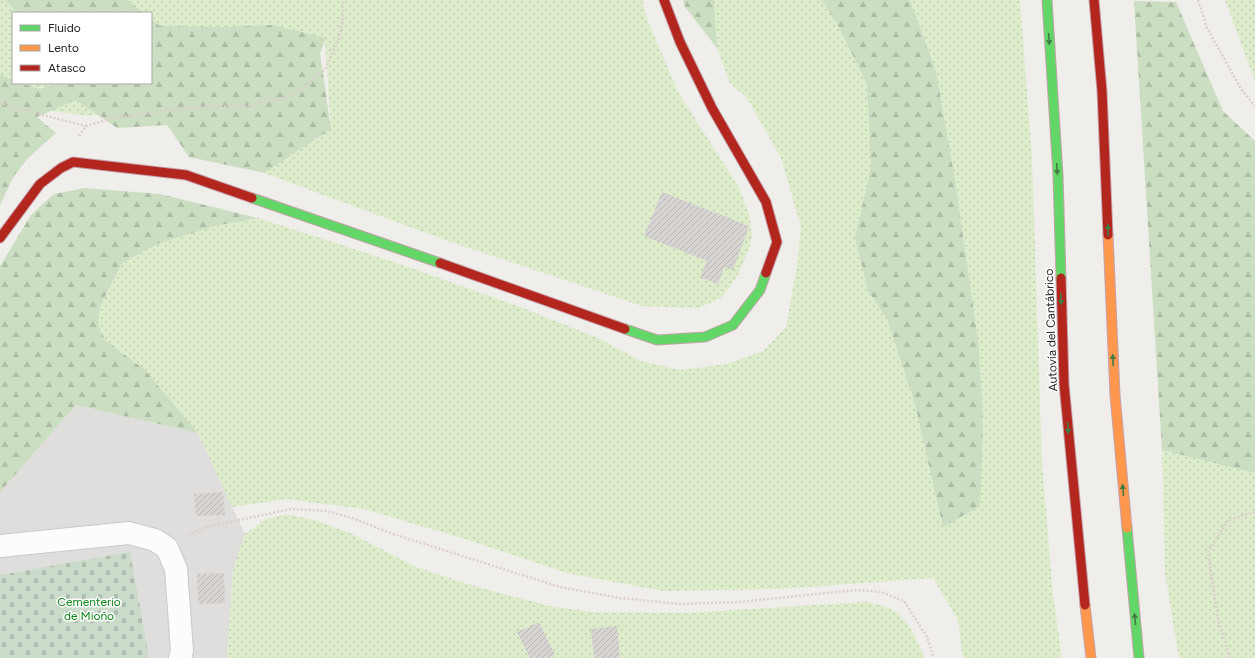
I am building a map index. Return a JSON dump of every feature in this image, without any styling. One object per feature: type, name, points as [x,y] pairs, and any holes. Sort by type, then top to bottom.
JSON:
[{"type":"highway","points":[[0,238],[40,184],[61,168],[72,162],[186,175],[518,290],[657,340],[706,337],[733,325],[760,290],[778,242],[766,202],[712,108],[680,42],[664,0]]},
{"type":"highway","name":"Autovía del Cantábrico","points":[[1047,0],[1058,174],[1064,384],[1081,574],[1091,658]]},
{"type":"highway","points":[[1094,0],[1102,99],[1115,395],[1139,658]]},
{"type":"street","points":[[0,546],[129,533],[155,540],[167,548],[176,569],[182,651],[180,658]]},
{"type":"path","points":[[0,102],[8,106],[86,126],[114,118],[195,107],[244,106],[292,96],[325,69],[339,39],[343,17],[343,0]]},
{"type":"path","points":[[1198,0],[1206,28],[1241,88],[1255,106]]},
{"type":"path","points":[[72,162],[78,137],[86,126]]},
{"type":"path","points":[[167,548],[202,528],[291,509],[327,511],[352,518],[390,533],[560,587],[620,598],[679,604],[739,602],[857,590],[881,592],[904,601],[927,637],[934,658]]},
{"type":"path","points":[[1230,658],[1218,620],[1208,552],[1228,520],[1255,512]]},
{"type":"shaded area","points":[[76,405],[198,433],[245,534],[233,570],[227,658],[0,658],[0,492]]},
{"type":"green space","points":[[0,0],[642,0],[647,19],[678,92],[738,186],[749,214],[752,236],[749,249],[738,275],[721,298],[699,308],[642,306],[448,241],[264,173],[331,129],[325,39],[219,97],[89,116],[52,111],[9,98],[0,92]]},
{"type":"green space","points":[[6,0],[127,0],[143,12],[16,12]]},
{"type":"green space","points":[[683,0],[714,0],[717,48],[685,7]]},
{"type":"green space","points":[[714,0],[822,0],[836,22],[867,84],[871,168],[855,238],[868,291],[887,319],[915,404],[943,527],[983,425],[979,347],[955,180],[936,71],[910,0],[1020,0],[1032,158],[1042,463],[1053,595],[1062,658],[963,658],[958,620],[933,578],[779,589],[663,591],[567,573],[465,539],[364,509],[287,499],[232,507],[198,433],[145,370],[105,340],[98,324],[101,304],[122,263],[160,243],[215,226],[258,218],[394,262],[515,305],[598,338],[641,361],[680,370],[727,364],[763,351],[786,327],[797,266],[801,226],[781,158],[747,98],[730,83],[717,48]]},
{"type":"green space","points":[[822,0],[910,0],[936,71],[955,180],[979,347],[983,425],[980,506],[943,527],[915,404],[887,319],[868,291],[855,238],[871,168],[867,84],[836,22]]},
{"type":"green space","points":[[1225,0],[1255,0],[1255,81]]},
{"type":"green space","points":[[1134,1],[1176,2],[1223,111],[1255,141],[1255,473],[1162,450]]},
{"type":"green space","points":[[152,20],[160,26],[222,27],[272,25],[326,38],[320,53],[331,129],[264,173],[189,157],[167,125],[117,128],[76,100],[37,117],[56,133],[28,158],[14,176],[0,205],[0,75],[12,80],[12,84],[24,84],[39,89],[60,84],[152,84]]},
{"type":"green space","points":[[84,188],[160,194],[258,218],[215,226],[160,243],[122,263],[101,304],[98,324],[105,340],[145,370],[198,433],[76,405],[0,492],[0,266],[31,215],[54,194]]},
{"type":"green space","points":[[1162,450],[1255,473],[1255,658],[1179,658],[1165,573]]},
{"type":"green space","points":[[286,514],[318,521],[352,534],[416,567],[477,587],[554,607],[592,612],[685,613],[865,602],[876,604],[891,609],[904,620],[914,635],[925,658],[227,658],[233,570],[245,534],[264,520]]},
{"type":"green space","name":"Cementerio de Mioño","points":[[130,552],[149,658],[0,658],[0,575]]},
{"type":"building","points":[[662,192],[749,226],[733,270],[724,267],[718,284],[700,277],[707,261],[644,236]]},
{"type":"building","points":[[223,492],[225,515],[196,516],[194,494]]},
{"type":"building","points":[[224,573],[225,603],[198,604],[197,574]]},
{"type":"building","points":[[539,622],[555,655],[548,658],[530,658],[517,632]]},
{"type":"building","points":[[617,626],[620,658],[594,658],[591,629]]},
{"type":"traffic: fast","points":[[1047,0],[1058,175],[1061,278]]},
{"type":"traffic: fast","points":[[252,198],[440,263]]},
{"type":"traffic: fast","points":[[625,329],[657,340],[705,337],[733,325],[760,290],[766,273]]},
{"type":"traffic: fast","points":[[1127,528],[1139,658]]},
{"type":"traffic: slow","points":[[1108,235],[1115,395],[1127,528]]},
{"type":"traffic: slow","points":[[1085,605],[1091,658]]},
{"type":"traffic: jam","points":[[664,0],[680,42],[712,108],[766,202],[777,242],[766,273]]},
{"type":"traffic: jam","points":[[1094,0],[1102,91],[1108,235]]},
{"type":"traffic: jam","points":[[0,238],[40,184],[61,168],[73,162],[186,175],[252,198]]},
{"type":"traffic: jam","points":[[440,263],[625,329]]},
{"type":"traffic: jam","points":[[1061,278],[1064,384],[1085,605]]}]
